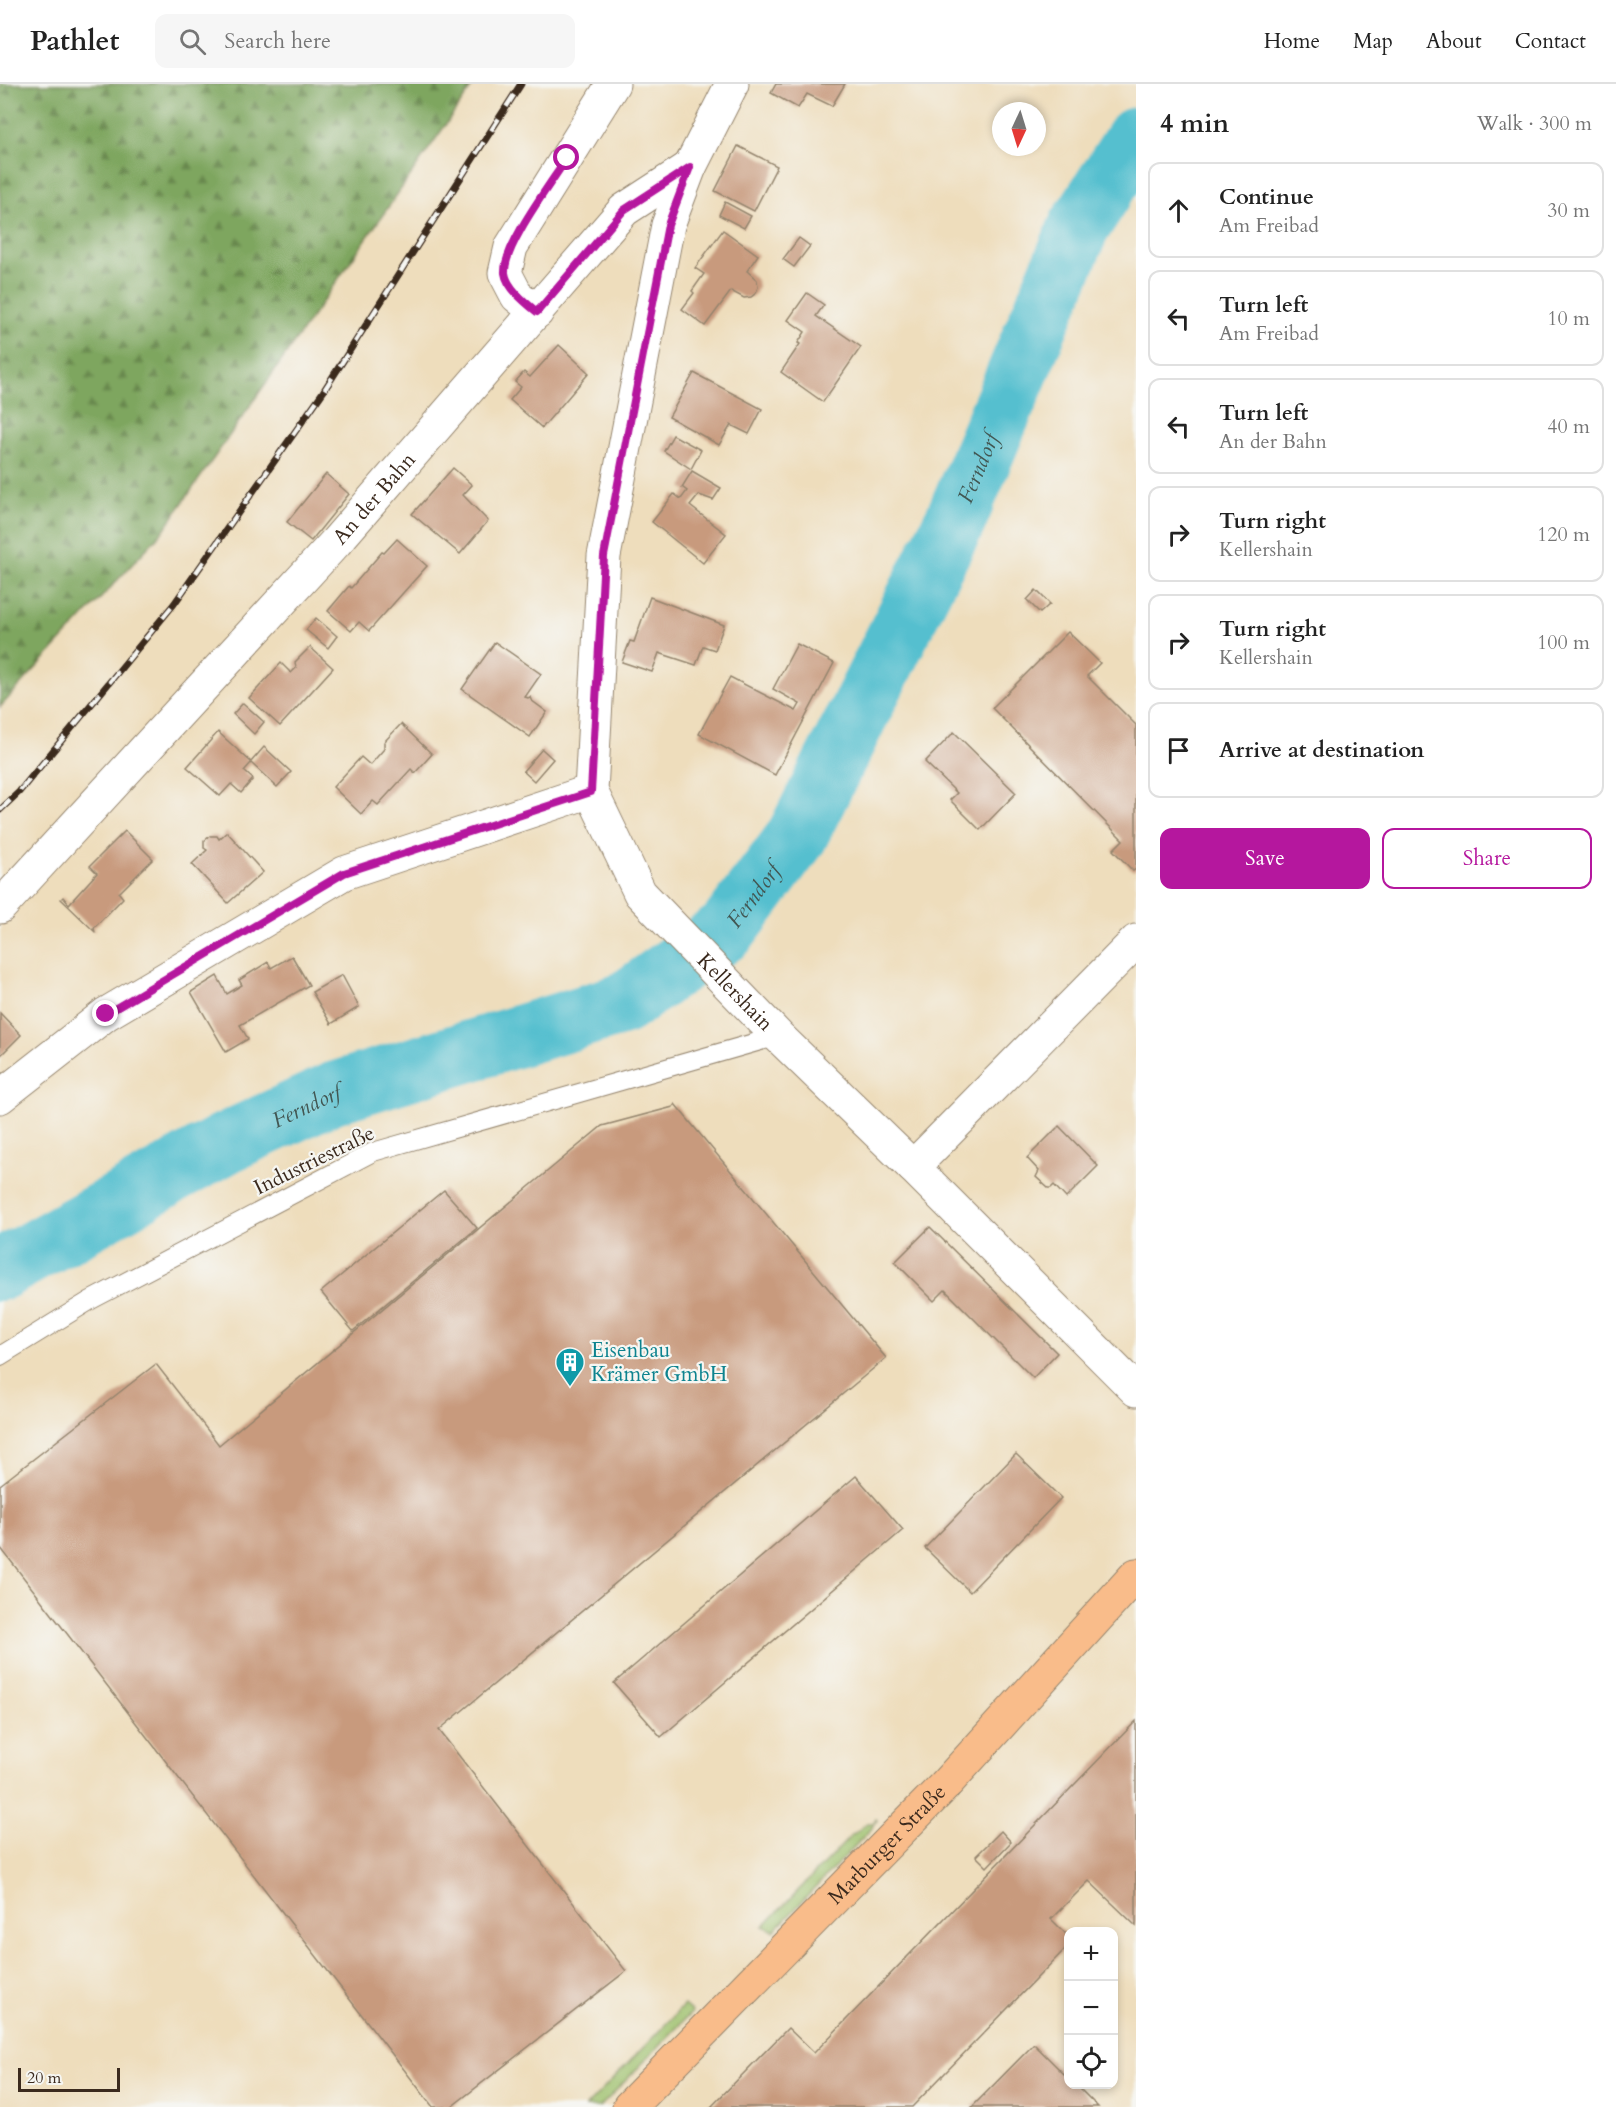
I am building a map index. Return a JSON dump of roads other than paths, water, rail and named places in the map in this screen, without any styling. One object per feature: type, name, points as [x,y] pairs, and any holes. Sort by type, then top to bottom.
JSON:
[{"type":"main road","name":"Marburger Straße","points":[[629,2107],[944,1786],[1136,1575]]},
{"type":"street","points":[[537,312],[517,296],[505,273],[511,247],[614,84]]},
{"type":"street","points":[[690,167],[732,84]]},
{"type":"street","name":"An der Bahn","points":[[0,907],[336,542],[624,210],[690,167]]},
{"type":"street","name":"Kellershain","points":[[690,167],[668,225],[604,556],[591,792],[640,893],[778,1036],[914,1167],[1136,1390]]},
{"type":"street","points":[[0,1097],[106,1014],[344,873],[591,792]]},
{"type":"street","points":[[914,1167],[1136,941]]},
{"type":"lane","name":"Industriestraße","points":[[0,1356],[91,1300],[373,1152],[778,1036]]},
{"type":"waterway","name":"Ferndorf","points":[[0,1270],[226,1143],[333,1093],[623,1004],[727,930],[796,838],[956,519],[1079,227],[1136,138]]},
{"type":"railway","points":[[0,810],[19,792],[174,604],[323,392],[521,84]]},
{"type":"place","name":"Eisenbau Krämer GmbH","points":[[570,1388]]}]
